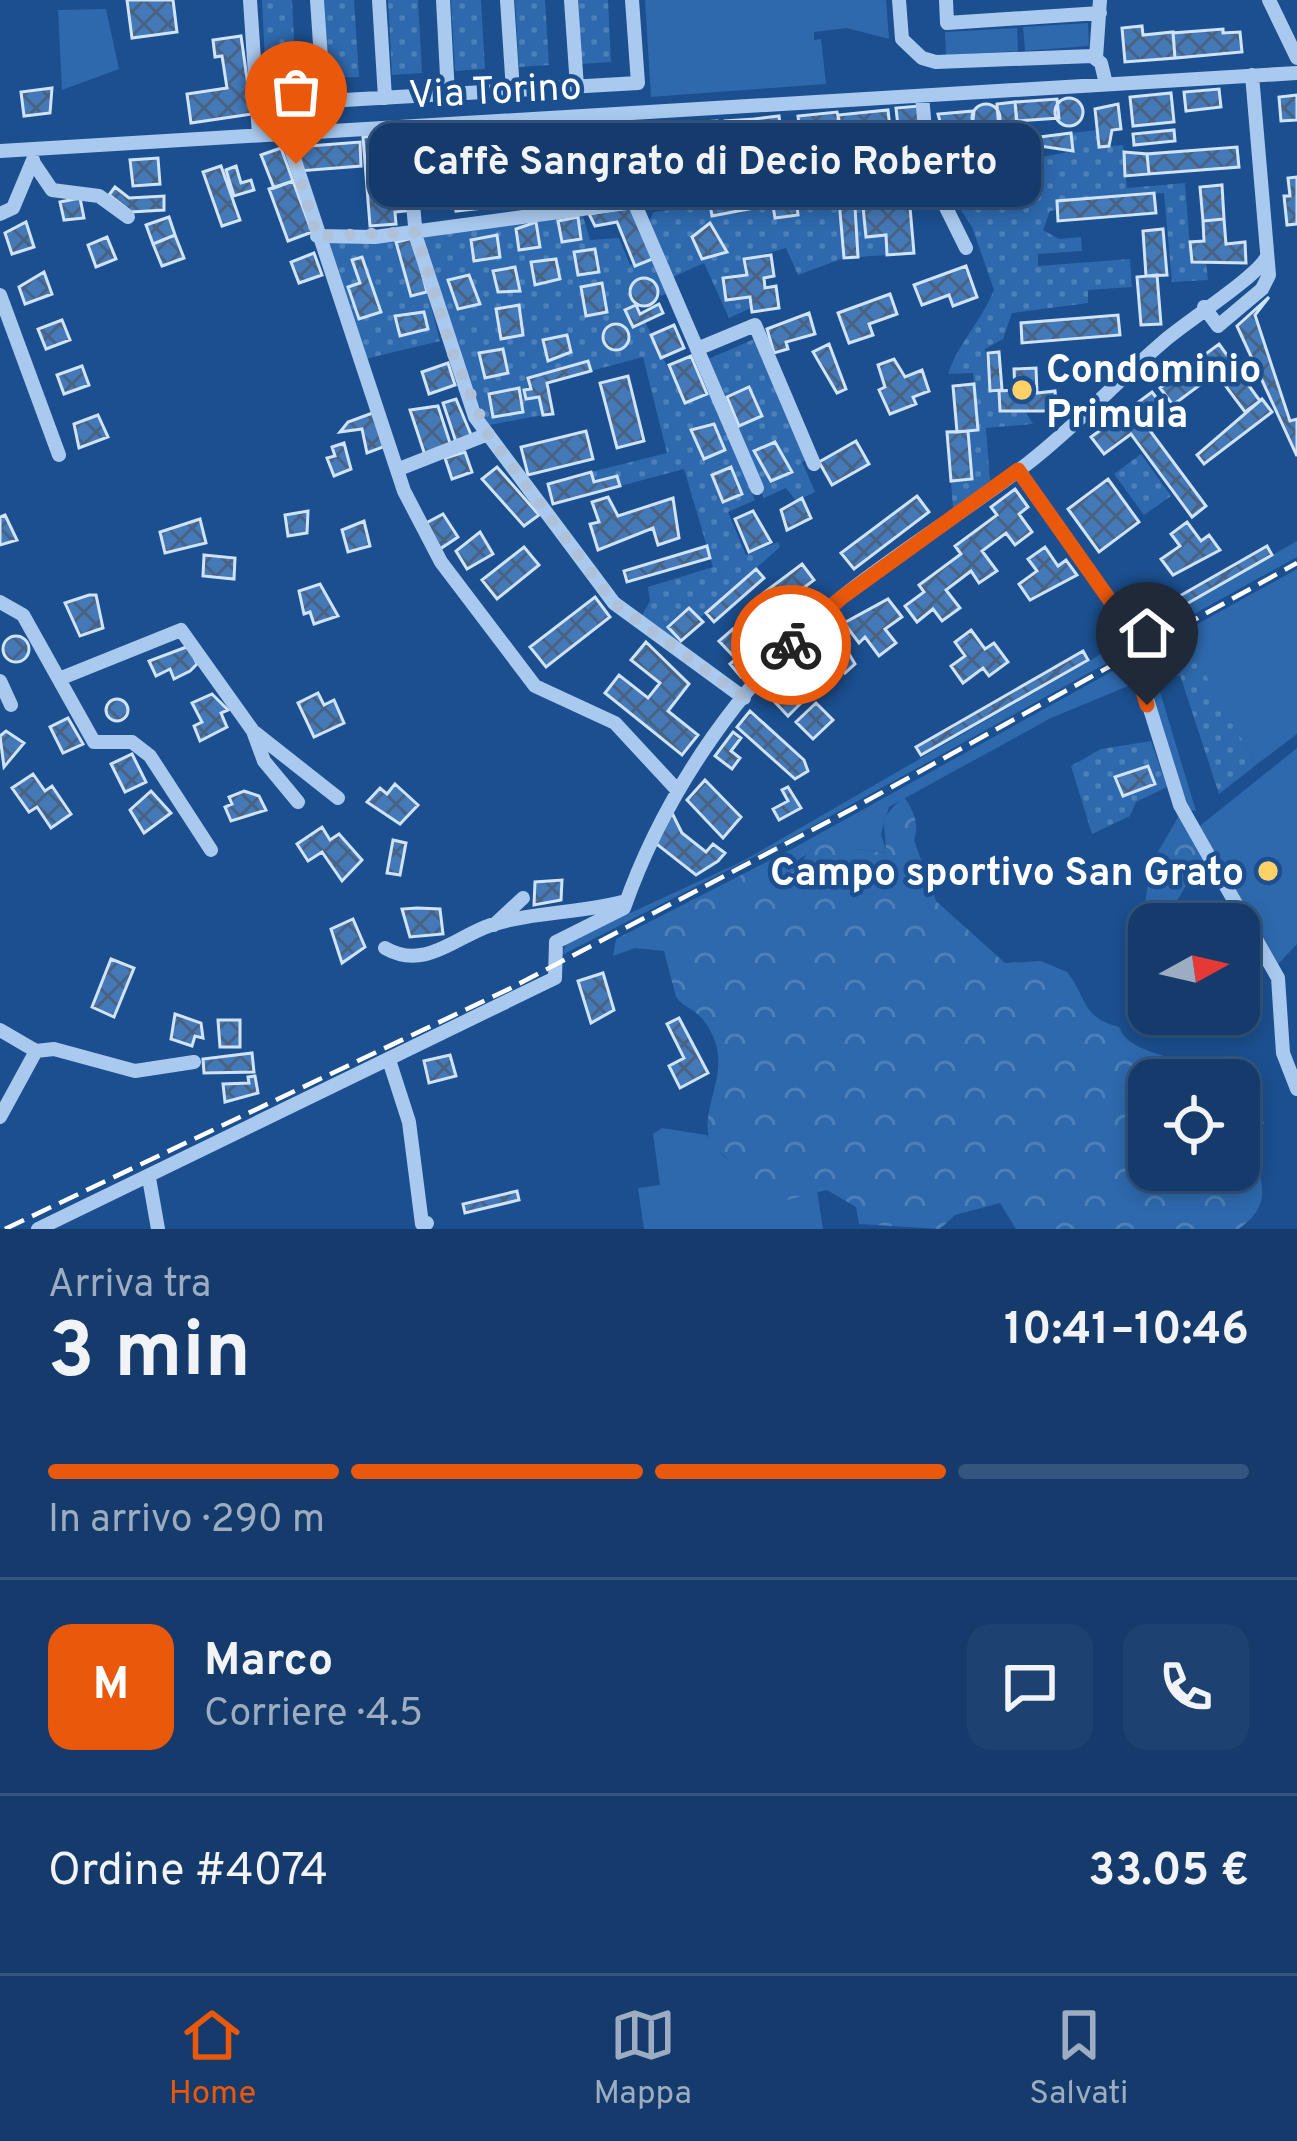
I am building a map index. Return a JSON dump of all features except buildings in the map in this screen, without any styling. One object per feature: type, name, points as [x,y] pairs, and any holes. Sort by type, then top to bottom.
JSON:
[{"type":"street","points":[[250,0],[260,135]]},
{"type":"street","points":[[317,0],[324,102]]},
{"type":"street","points":[[379,0],[385,98]]},
{"type":"street","points":[[443,0],[448,95]]},
{"type":"street","points":[[508,0],[513,91]]},
{"type":"street","points":[[572,0],[577,87]]},
{"type":"street","points":[[257,106],[638,83],[632,0]]},
{"type":"street","points":[[899,0],[902,39],[922,58],[936,62],[1096,58]]},
{"type":"street","points":[[946,0],[947,22],[1025,18],[1100,6],[1096,58],[1106,84]]},
{"type":"street","points":[[1024,0],[1025,18]]},
{"type":"street","points":[[1270,0],[1297,58]]},
{"type":"street","points":[[1054,58],[1069,72],[1070,86]]},
{"type":"street","name":"Via Torino","points":[[0,151],[33,156],[260,135],[1297,73]]},
{"type":"street","points":[[1204,307],[1218,326],[1266,284],[1268,256],[1252,75]]},
{"type":"street","points":[[614,85],[616,115]]},
{"type":"street","points":[[922,97],[929,173],[966,248]]},
{"type":"street","points":[[317,236],[416,232],[661,199],[636,113]]},
{"type":"street","points":[[406,127],[416,232],[453,354],[488,434],[614,603],[744,698]]},
{"type":"street","points":[[286,134],[399,469],[441,562],[535,686],[615,723],[678,791]]},
{"type":"street","points":[[0,214],[13,208],[33,156]]},
{"type":"street","points":[[33,156],[52,190],[99,196],[128,217]]},
{"type":"street","points":[[634,202],[757,488]]},
{"type":"street","points":[[38,1229],[555,978],[556,941],[624,908],[644,853],[678,791],[744,698],[841,598],[1018,470],[1204,307],[1260,270],[1268,256]]},
{"type":"street","points":[[0,295],[59,455]]},
{"type":"street","points":[[697,349],[755,325],[814,464]]},
{"type":"street","points":[[399,469],[488,434]]},
{"type":"street","points":[[1018,470],[1121,616],[1180,805],[1279,978],[1283,1053],[1297,1088]]},
{"type":"street","points":[[0,602],[23,615],[94,742],[132,742],[163,770],[211,850]]},
{"type":"street","points":[[59,679],[181,630],[253,731],[264,761],[298,802]]},
{"type":"street","points":[[0,681],[11,705]]},
{"type":"street","points":[[253,731],[338,798]]},
{"type":"street","points":[[494,925],[523,898]]},
{"type":"street","points":[[385,948],[405,956],[438,952],[494,925],[627,900]]},
{"type":"street","points":[[0,1030],[36,1051],[54,1048],[135,1071],[194,1062]]},
{"type":"street","points":[[0,1118],[36,1051]]},
{"type":"street","points":[[389,1060],[409,1122],[422,1224],[427,1223]]},
{"type":"street","points":[[149,1178],[158,1229]]},
{"type":"green space","points":[[262,0],[292,0],[296,80],[266,82]]},
{"type":"green space","points":[[324,0],[354,0],[359,77],[329,78]]},
{"type":"green space","points":[[388,0],[418,0],[422,73],[392,75]]},
{"type":"green space","points":[[451,0],[481,0],[485,69],[455,71]]},
{"type":"green space","points":[[515,0],[545,0],[549,65],[519,67]]},
{"type":"green space","points":[[577,0],[608,0],[611,62],[581,64]]},
{"type":"green space","points":[[645,0],[886,0],[889,39],[847,28],[814,32],[814,40],[821,39],[826,84],[651,97]]},
{"type":"green space","points":[[106,9],[119,69],[62,90],[58,10]]},
{"type":"green space","points":[[1088,23],[1089,46],[1025,51],[1023,27]]},
{"type":"green space","points":[[1017,28],[1018,51],[946,55],[945,32]]},
{"type":"green space","points":[[898,128],[900,145],[894,146],[894,152],[875,154],[883,205],[864,207],[866,236],[886,235],[887,255],[858,257],[853,174],[840,133]]},
{"type":"green space","points":[[1097,130],[1099,147],[1123,145],[1127,188],[1185,183],[1191,261],[1206,261],[1208,280],[1172,282],[1164,193],[1057,201],[1057,210],[1050,211],[1043,230],[1059,239],[1081,237],[1082,251],[1038,254],[1038,266],[1130,259],[1132,287],[1088,290],[1088,303],[1012,313],[1003,339],[985,349],[990,390],[999,391],[1001,411],[1024,409],[1033,424],[986,428],[990,481],[953,509],[951,481],[972,479],[968,431],[978,429],[973,373],[948,374],[994,290],[972,227],[934,168],[932,141],[970,145],[969,133],[984,131],[987,168],[1005,167],[1008,180],[1032,159],[1073,151],[1071,133]]},
{"type":"green space","points":[[807,189],[813,207],[839,200],[844,258],[798,275],[786,248],[745,259],[747,275],[723,279],[726,300],[750,297],[751,308],[729,318],[704,263],[673,277],[648,223],[654,212],[710,205],[712,216],[740,213],[753,196],[772,194],[775,218],[797,215],[795,191]]},
{"type":"green space","points":[[581,209],[590,240],[619,238],[630,265],[653,259],[668,293],[661,296],[651,277],[627,290],[636,305],[625,311],[633,327],[645,322],[685,402],[711,392],[755,500],[728,512],[746,555],[778,542],[780,547],[700,618],[688,609],[669,626],[679,643],[641,617],[650,601],[648,587],[713,567],[684,469],[620,486],[617,476],[594,482],[591,472],[667,453],[643,357],[591,371],[587,361],[529,377],[526,398],[539,397],[543,415],[489,425],[471,390],[423,235]]},
{"type":"green space","points":[[396,242],[411,296],[427,292],[440,341],[365,359],[325,244]]},
{"type":"green space","points":[[754,339],[807,459],[802,462],[815,492],[796,501],[786,488],[764,498],[704,361]]},
{"type":"green space","points":[[1141,454],[1171,496],[1144,515],[1114,474]]},
{"type":"green space","points":[[1297,541],[1297,557],[1133,648],[1125,624],[1143,617],[1148,625]]},
{"type":"green space","points":[[1297,569],[1297,734],[1256,765],[1187,642],[1180,675],[1157,682],[1196,811],[1189,810],[1136,658]]},
{"type":"green space","points":[[1187,641],[1256,765],[1219,794],[1180,675]]},
{"type":"green space","points":[[1122,642],[1125,653],[791,838],[562,955],[567,942],[743,861]]},
{"type":"green space","points":[[1127,663],[1133,684],[1051,718],[889,807],[881,834],[887,853],[855,849],[842,831],[795,862],[790,850]]},
{"type":"green space","points":[[1151,741],[1167,787],[1136,802],[1130,816],[1092,834],[1071,766],[1101,749]]},
{"type":"green space","name":"Campo sportivo San Grato","points":[[1297,748],[1297,944],[1278,964],[1260,934],[1260,903],[1241,903],[1196,829]]},
{"type":"green space","points":[[904,797],[915,817],[914,840],[936,901],[1005,963],[1041,961],[1067,972],[1098,1018],[1119,1027],[1135,1045],[1176,1059],[1128,1059],[1128,1191],[1260,1191],[1260,1176],[1262,1191],[1260,1203],[1239,1229],[1016,1229],[1000,1203],[955,1215],[940,1229],[859,1224],[856,1207],[827,1190],[775,1203],[711,1144],[708,1118],[718,1064],[712,1034],[702,1018],[676,997],[664,951],[635,948],[613,956],[616,939],[790,850],[795,861],[803,860],[811,847],[842,830],[855,849],[886,853],[886,817]]},
{"type":"green space","points":[[1180,814],[1208,866],[1198,864],[1176,903],[1144,903],[1145,874]]},
{"type":"green space","points":[[662,1128],[707,1135],[724,1157],[788,1196],[817,1190],[823,1229],[644,1229],[638,1188],[660,1185],[653,1134]]},
{"type":"railway","points":[[5,1229],[511,988],[852,809],[1297,563]]},
{"type":"way so far","points":[[296,164],[317,236],[416,232],[476,416],[614,603],[744,698],[791,645]]},
{"type":"place","name":"Caffè Sangrato di Decio Roberto","points":[[296,164]]},
{"type":"place","name":"Condominio Primula","points":[[1022,390]]},
{"type":"place","name":"Campo sportivo San Grato","points":[[1268,871]]},
{"type":"route","points":[[791,645],[841,598],[1018,470],[1121,616],[1147,705]]}]
